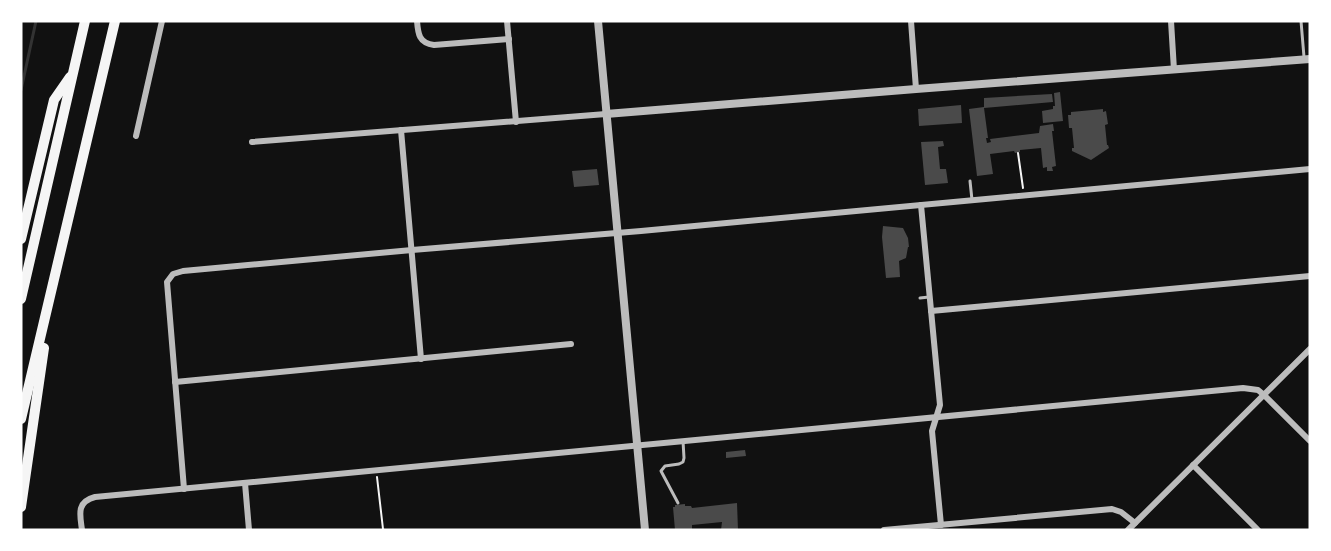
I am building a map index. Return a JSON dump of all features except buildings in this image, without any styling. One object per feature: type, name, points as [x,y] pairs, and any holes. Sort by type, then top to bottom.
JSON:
[{"type":"highway","points":[[21,299],[85,21]]},
{"type":"highway","points":[[21,419],[115,21]]},
{"type":"highway","points":[[21,239],[54,100],[74,71]]},
{"type":"highway","points":[[21,507],[54,280]]},
{"type":"street","points":[[136,136],[162,21]]},
{"type":"street","points":[[417,21],[418,35],[428,44],[509,39]]},
{"type":"street","points":[[507,21],[516,122]]},
{"type":"street","points":[[598,21],[645,530]]},
{"type":"street","points":[[911,21],[916,89]]},
{"type":"street","points":[[1171,21],[1174,70]]},
{"type":"street","points":[[252,142],[1307,59]]},
{"type":"street","points":[[401,130],[421,359]]},
{"type":"street","points":[[184,489],[167,293],[169,278],[183,271],[1310,169]]},
{"type":"street","points":[[921,205],[940,405],[932,431],[941,525]]},
{"type":"street","points":[[931,311],[1310,276]]},
{"type":"street","points":[[175,382],[571,344]]},
{"type":"street","points":[[1128,530],[1310,349]]},
{"type":"street","points":[[82,530],[80,510],[84,503],[95,497],[1243,388],[1258,390],[1310,441]]},
{"type":"street","points":[[1193,465],[1258,530]]},
{"type":"street","points":[[245,483],[249,530]]},
{"type":"street","points":[[884,530],[1112,509],[1121,512],[1135,523]]},
{"type":"lane","points":[[1301,21],[1307,59]]},
{"type":"lane","points":[[970,181],[972,200]]},
{"type":"lane","points":[[920,298],[930,297]]},
{"type":"lane","points":[[678,502],[661,471],[665,466],[683,462],[683,441]]},
{"type":"path","points":[[1018,153],[1024,195]]},
{"type":"path","points":[[376,471],[384,530]]},
{"type":"waterway","points":[[21,90],[36,21]]}]
